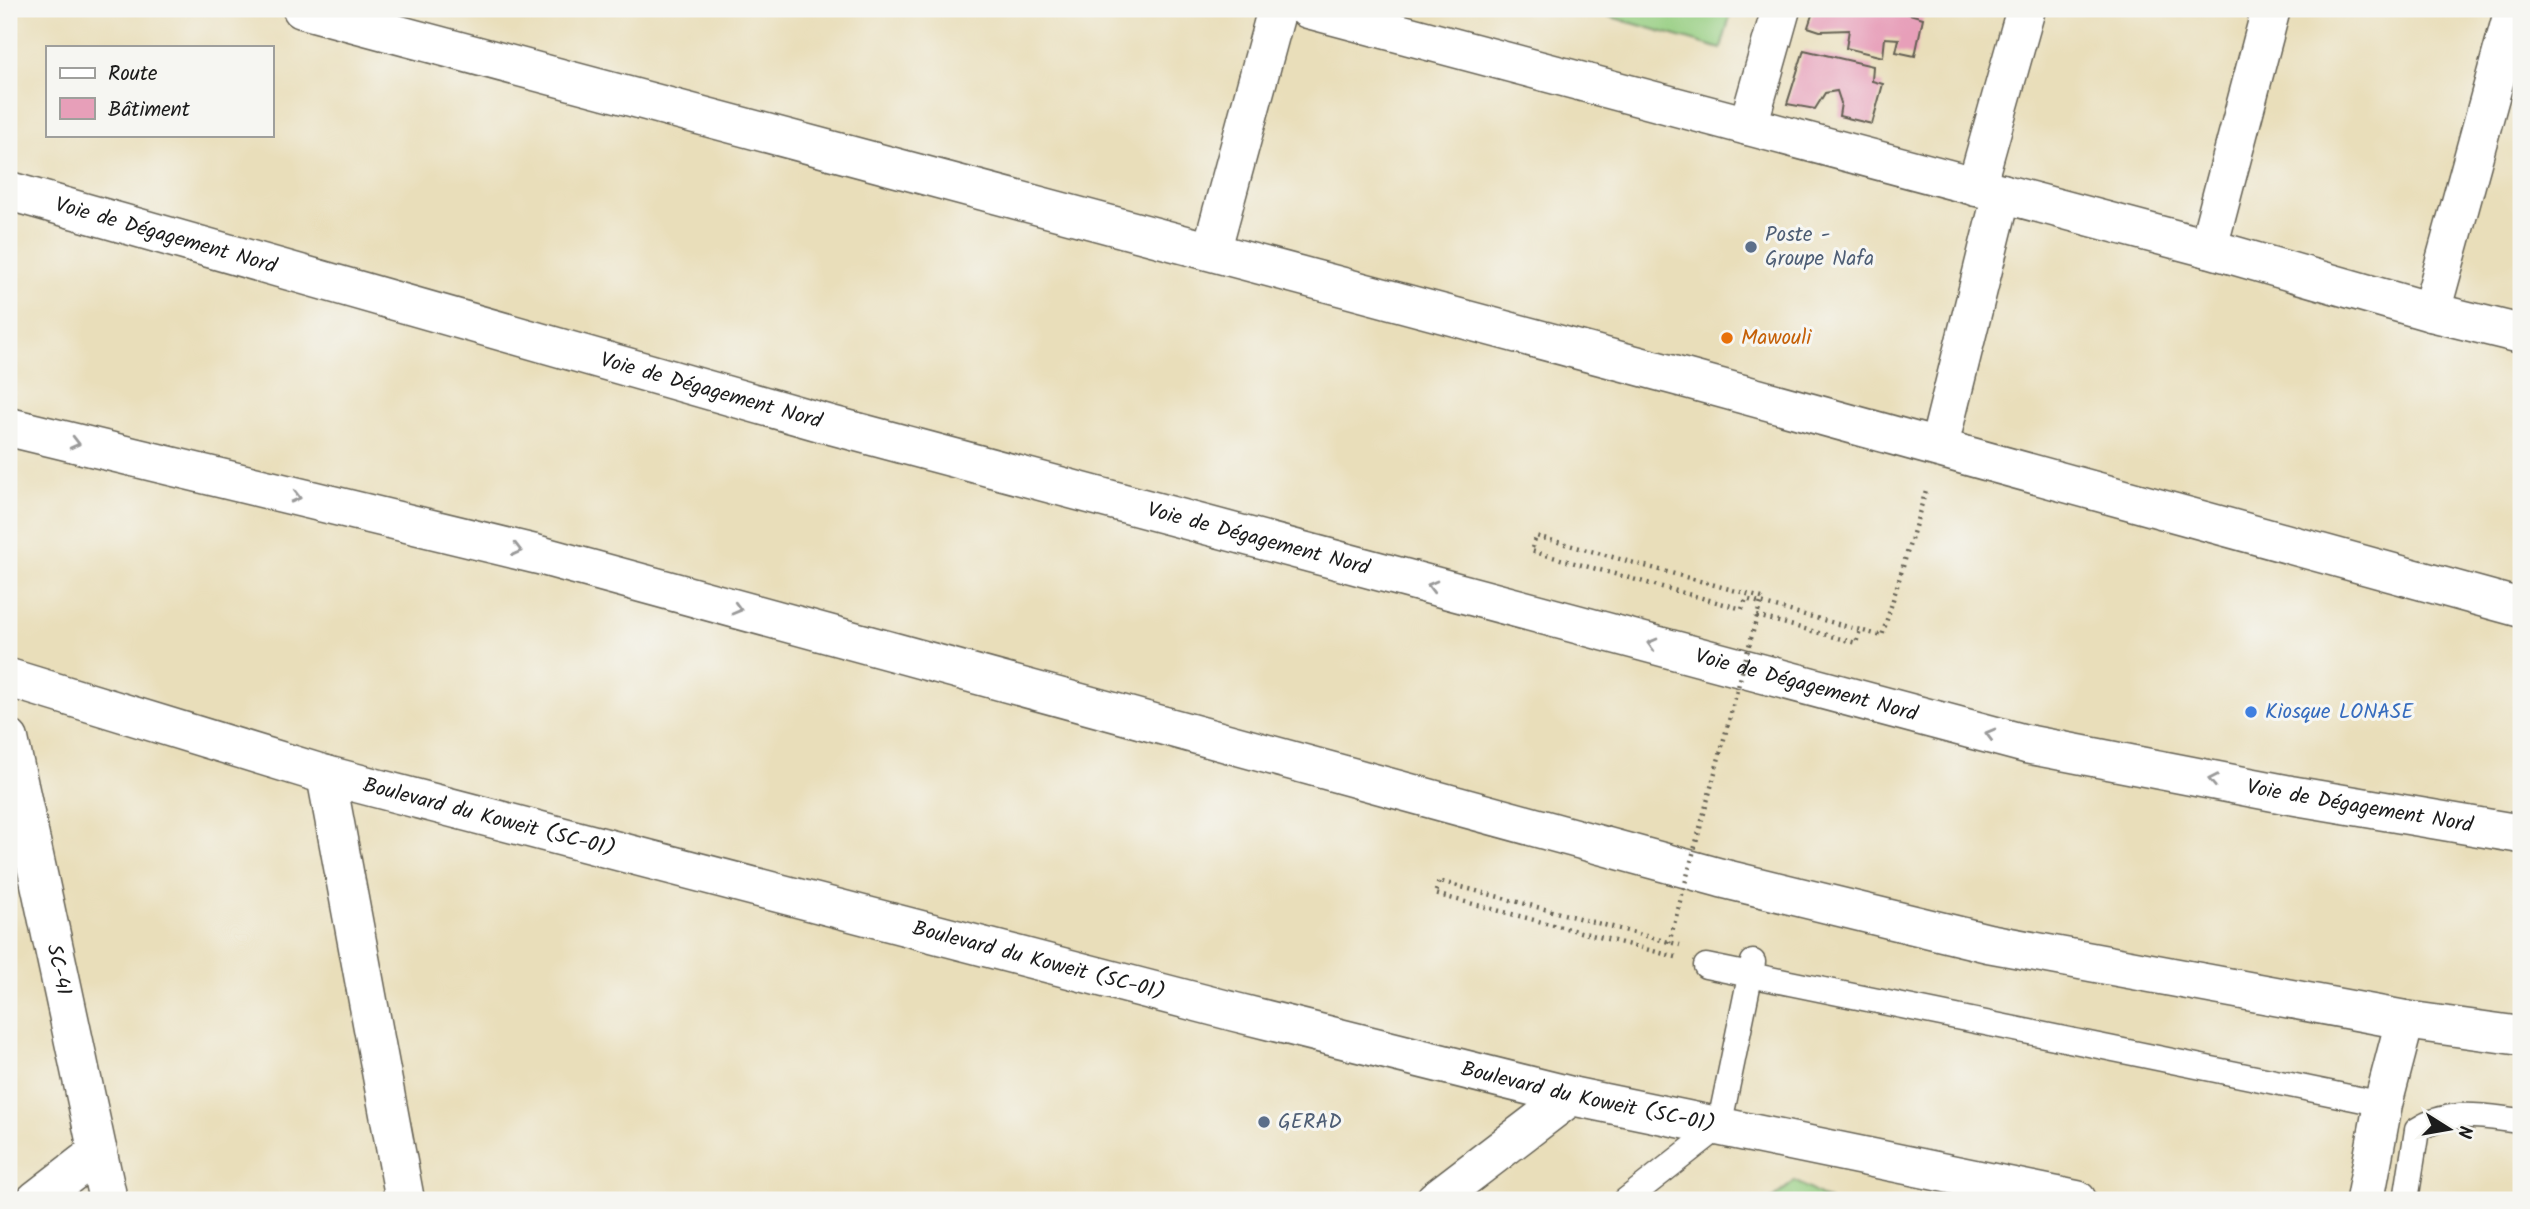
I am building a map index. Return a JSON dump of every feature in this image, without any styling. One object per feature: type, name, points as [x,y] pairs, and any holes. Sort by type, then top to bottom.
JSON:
[{"type":"main road","points":[[302,9],[1939,446],[2521,608]]},
{"type":"main road","points":[[1212,250],[1277,9]]},
{"type":"main road","points":[[1308,9],[2521,334]]},
{"type":"main road","points":[[1748,126],[1780,9]]},
{"type":"main road","points":[[1939,446],[2026,9]]},
{"type":"main road","points":[[2208,248],[2271,9]]},
{"type":"main road","points":[[2431,312],[2514,9]]},
{"type":"main road","name":"Voie de Dégagement Nord","points":[[9,191],[831,425],[2026,744],[2290,795],[2521,834]]},
{"type":"main road","points":[[9,427],[539,555],[1721,878],[1988,943],[2405,1020],[2521,1036]]},
{"type":"main road","name":"Boulevard du Koweit (SC-01)","points":[[9,678],[326,775],[1235,1012],[1571,1096],[2077,1200]]},
{"type":"main road","name":"SC-41","points":[[9,739],[108,1200]]},
{"type":"main road","points":[[326,775],[405,1200]]},
{"type":"main road","points":[[2365,1200],[2383,1104],[2405,1020]]},
{"type":"main road","points":[[1435,1200],[1571,1096]]},
{"type":"main road","points":[[36,1200],[98,1152]]},
{"type":"lane","points":[[1706,966],[1748,968],[2383,1104]]},
{"type":"lane","points":[[1626,1200],[1719,1127],[1748,968]]},
{"type":"lane","points":[[2406,1200],[2417,1130],[2433,1119],[2465,1115],[2521,1121]]},
{"type":"path","points":[[1654,949],[1435,894],[1439,881],[1669,943],[1757,616],[1762,598],[1535,536],[1531,551],[1742,609],[1746,599],[1860,630],[1882,636],[1939,446]]},
{"type":"path","points":[[1757,616],[1856,643],[1860,630]]},
{"type":"green space","points":[[1610,9],[1732,9],[1721,49],[1608,16]]},
{"type":"green space","points":[[1795,1181],[1828,1200],[1771,1200]]},
{"type":"building","points":[[1814,9],[1893,9],[1923,18],[1915,56],[1896,52],[1899,39],[1885,38],[1883,57],[1846,48],[1849,30],[1820,31],[1808,27]]},
{"type":"building","points":[[1804,50],[1873,66],[1872,81],[1883,84],[1872,124],[1839,116],[1841,103],[1837,91],[1825,93],[1815,109],[1787,104]]},
{"type":"place","name":"Poste - Groupe Nafa","points":[[1751,247]]},
{"type":"place","name":"Mawouli","points":[[1727,338]]},
{"type":"place","name":"Kiosque LONASE","points":[[2251,712]]},
{"type":"place","name":"GERAD","points":[[1264,1122]]}]
